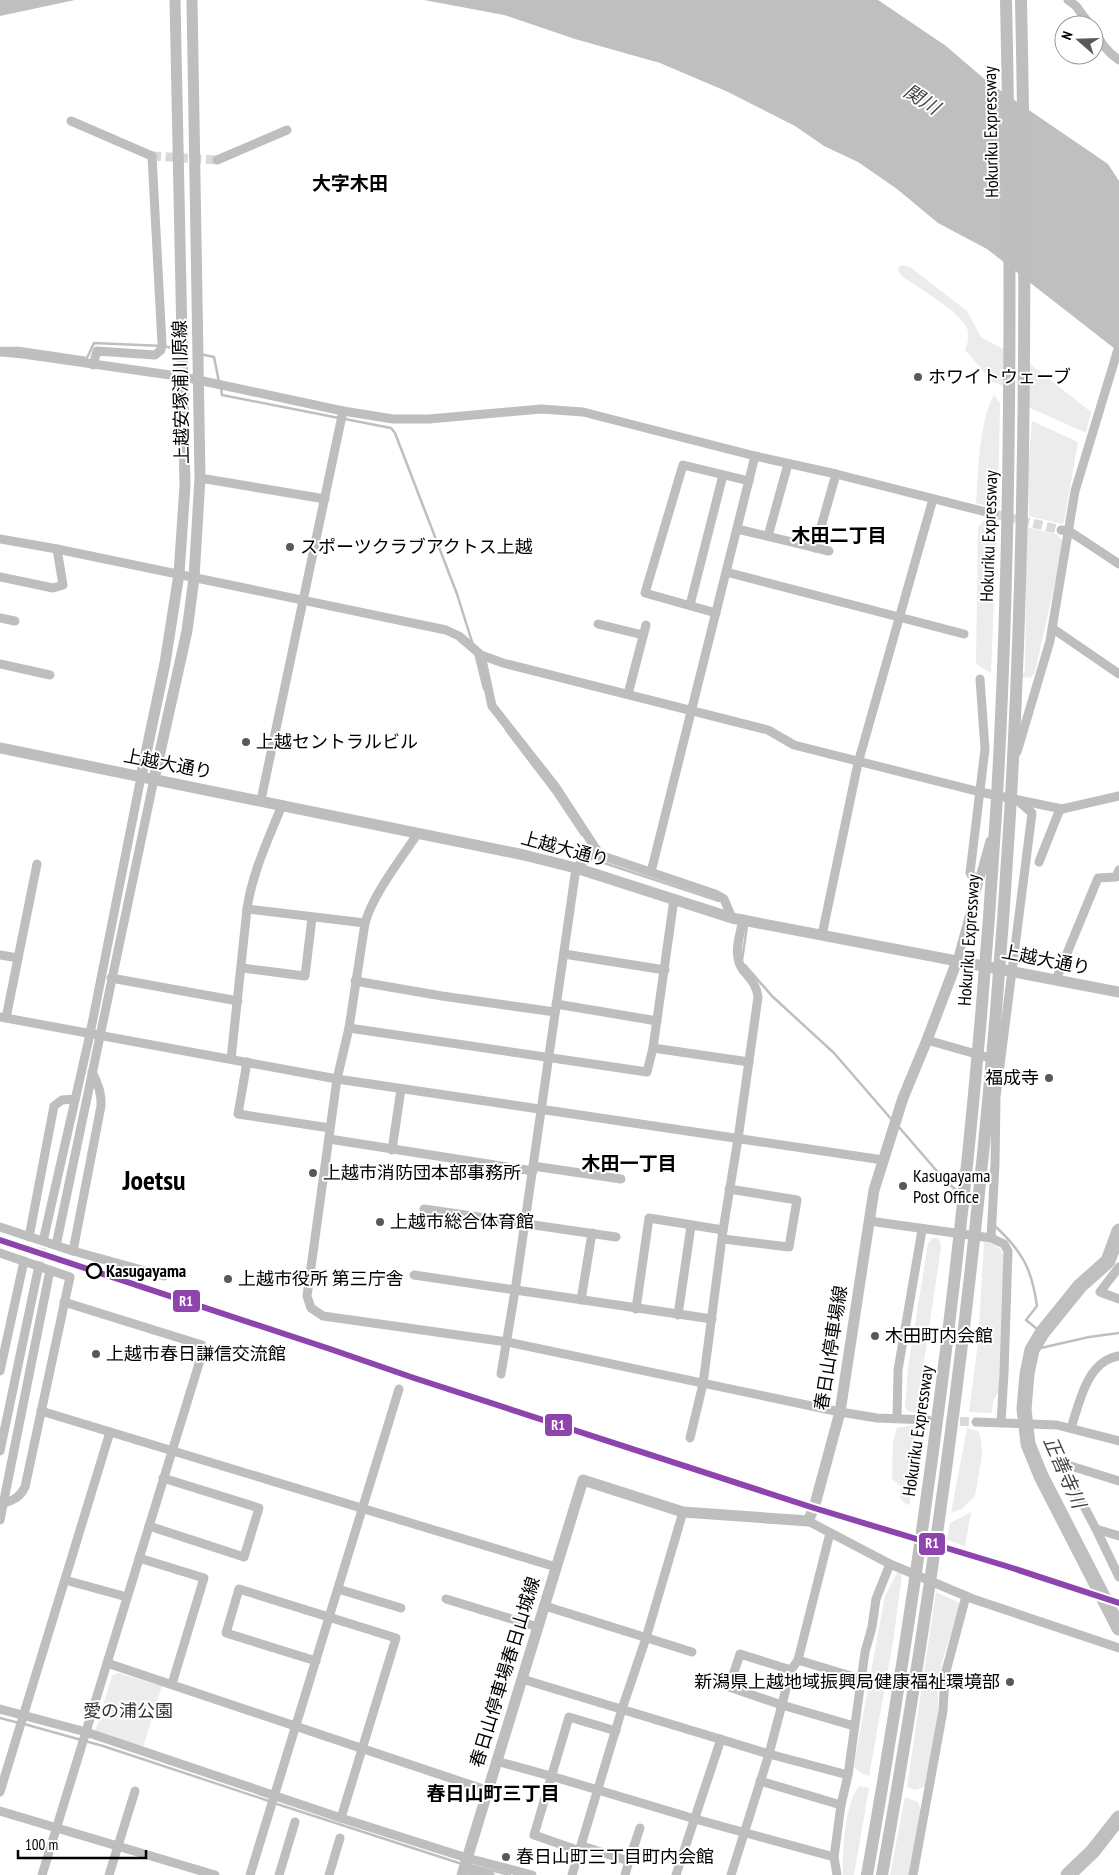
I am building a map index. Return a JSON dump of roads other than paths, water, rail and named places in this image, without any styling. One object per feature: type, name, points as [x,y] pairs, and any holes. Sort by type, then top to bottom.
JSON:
[{"type":"highway","name":"Hokuriku Expressway","points":[[867,1875],[886,1768],[928,1488],[959,1244],[984,978],[996,814],[1003,671],[1010,378],[1010,175],[1006,0]]},
{"type":"highway","name":"Hokuriku Expressway","points":[[882,1875],[925,1619],[943,1494],[974,1246],[998,982],[1010,814],[1017,672],[1024,392],[1024,178],[1021,1]]},
{"type":"main road","name":"上越安塚浦川原線","points":[[142,777],[165,662],[178,574],[185,486],[175,0]]},
{"type":"main road","name":"上越安塚浦川原線","points":[[154,779],[187,631],[194,578],[200,478],[192,0]]},
{"type":"main road","name":"上越大通り","points":[[0,748],[524,855],[576,868],[737,919],[1119,992]]},
{"type":"main road","name":"春日山停車場線","points":[[808,1521],[814,1508],[840,1412],[874,1190],[903,1098],[957,961]]},
{"type":"main road","name":"春日山停車場春日山城線","points":[[464,1867],[486,1790],[583,1480],[683,1512]]},
{"type":"main road","points":[[683,1512],[808,1521]]},
{"type":"street","points":[[1068,0],[1076,6],[1083,15]]},
{"type":"street","points":[[1104,48],[1109,54],[1119,60]]},
{"type":"street","points":[[71,121],[152,156],[161,350],[155,355],[97,351],[92,365]]},
{"type":"street","points":[[217,160],[286,130]]},
{"type":"street","points":[[957,961],[1003,797],[1040,677],[1052,628],[1065,530],[1119,346]]},
{"type":"street","points":[[0,352],[197,380],[343,412],[393,419],[429,419],[541,409],[563,409],[583,412],[994,514]]},
{"type":"street","points":[[261,800],[343,412]]},
{"type":"street","points":[[651,872],[755,456]]},
{"type":"street","points":[[716,612],[645,594],[683,464],[749,481]]},
{"type":"street","points":[[768,536],[788,464]]},
{"type":"street","points":[[815,548],[836,474]]},
{"type":"street","points":[[690,606],[723,475]]},
{"type":"street","points":[[200,478],[325,499]]},
{"type":"street","points":[[822,935],[858,763],[933,499]]},
{"type":"street","points":[[737,529],[829,551]]},
{"type":"street","points":[[1065,530],[1119,564]]},
{"type":"street","points":[[0,539],[57,549],[304,602],[446,630],[459,636],[480,655],[503,663],[692,709],[768,730],[794,745],[858,763],[980,792],[1060,809],[1119,796]]},
{"type":"street","points":[[0,577],[53,588],[63,585],[57,549]]},
{"type":"street","points":[[726,572],[964,634]]},
{"type":"street","points":[[0,618],[15,621]]},
{"type":"street","points":[[598,624],[643,635]]},
{"type":"street","points":[[628,694],[646,625]]},
{"type":"street","points":[[1052,628],[1119,674]]},
{"type":"street","points":[[480,655],[492,706],[554,786],[600,855]]},
{"type":"street","points":[[0,664],[50,675]]},
{"type":"street","points":[[978,884],[970,873],[984,749],[980,679]]},
{"type":"street","points":[[44,1237],[90,1034],[142,777]]},
{"type":"street","points":[[57,1241],[154,779]]},
{"type":"street","points":[[991,1238],[996,1098],[1032,813],[1017,800]]},
{"type":"street","points":[[231,1059],[249,893],[282,805]]},
{"type":"street","points":[[1039,862],[1060,809]]},
{"type":"street","points":[[418,833],[377,896],[368,912],[365,923],[349,1028],[337,1079],[330,1128],[307,1296],[311,1308],[323,1316],[507,1342],[840,1412],[877,1418],[928,1420]]},
{"type":"street","points":[[501,1374],[515,1291],[576,868],[586,858],[594,854],[600,855],[715,894],[724,899],[737,919],[738,961],[757,988],[758,997],[729,1189],[703,1384],[690,1438]]},
{"type":"street","points":[[37,864],[18,958],[3,1018],[337,1079],[883,1160]]},
{"type":"street","points":[[1056,980],[1098,878],[1116,877],[1119,870]]},
{"type":"street","points":[[349,1028],[647,1072],[653,1048],[674,899]]},
{"type":"street","points":[[247,909],[365,923]]},
{"type":"street","points":[[242,968],[305,976],[312,918]]},
{"type":"street","points":[[564,954],[664,970]]},
{"type":"street","points":[[0,955],[18,958]]},
{"type":"street","points":[[112,978],[238,1002]]},
{"type":"street","points":[[355,981],[442,996],[657,1021]]},
{"type":"street","points":[[927,1040],[1000,1061]]},
{"type":"street","points":[[653,1048],[749,1062]]},
{"type":"street","points":[[247,1062],[238,1114],[330,1128]]},
{"type":"street","points":[[73,1251],[102,1097],[92,1072]]},
{"type":"street","points":[[392,1150],[401,1089]]},
{"type":"street","points":[[29,1237],[54,1106],[62,1100],[75,1099]]},
{"type":"street","points":[[329,1139],[392,1150],[621,1180]]},
{"type":"street","points":[[636,1309],[649,1218],[691,1226],[723,1235],[789,1247],[797,1200],[729,1189]]},
{"type":"street","points":[[424,1209],[616,1237]]},
{"type":"street","points":[[869,1221],[922,1230],[991,1238],[1004,1244],[1008,1251],[1001,1423]]},
{"type":"street","points":[[678,1314],[691,1226]]},
{"type":"street","points":[[0,1227],[73,1251],[164,1276]]},
{"type":"street","points":[[897,1418],[898,1370],[922,1230]]},
{"type":"street","points":[[580,1300],[592,1234]]},
{"type":"street","points":[[0,1253],[70,1278],[26,1487],[21,1495],[4,1504]]},
{"type":"street","points":[[0,1371],[24,1261]]},
{"type":"street","points":[[1119,1267],[1100,1292],[1119,1299]]},
{"type":"street","points":[[0,1451],[38,1270]]},
{"type":"street","points":[[0,1520],[50,1275]]},
{"type":"street","points":[[414,1275],[712,1319]]},
{"type":"street","points":[[42,1875],[201,1357],[202,1345],[64,1302]]},
{"type":"street","points":[[1071,1428],[1087,1381],[1106,1359],[1119,1356]]},
{"type":"street","points":[[250,1875],[399,1389]]},
{"type":"street","points":[[41,1411],[556,1567]]},
{"type":"street","points":[[976,1422],[1057,1425],[1119,1441]]},
{"type":"street","points":[[0,1792],[110,1432]]},
{"type":"street","points":[[1119,1481],[1061,1463],[1119,1577]]},
{"type":"street","points":[[148,1526],[244,1557],[259,1508],[163,1478]]},
{"type":"street","points":[[572,1875],[683,1512]]},
{"type":"street","points":[[808,1521],[890,1564],[966,1596],[1119,1648]]},
{"type":"street","points":[[1096,1529],[1119,1536]]},
{"type":"street","points":[[731,1875],[769,1754],[791,1670],[798,1660],[830,1533]]},
{"type":"street","points":[[139,1558],[204,1578],[172,1684]]},
{"type":"street","points":[[837,1875],[834,1857],[841,1805],[848,1775],[861,1679],[876,1599],[890,1564]]},
{"type":"street","points":[[65,1580],[127,1597]]},
{"type":"street","points":[[316,1661],[226,1633],[239,1589],[396,1638],[341,1818]]},
{"type":"street","points":[[338,1589],[401,1608]]},
{"type":"street","points":[[913,1875],[943,1711],[945,1676],[966,1596]]},
{"type":"street","points":[[446,1599],[538,1627]]},
{"type":"street","points":[[544,1606],[692,1652]]},
{"type":"street","points":[[791,1670],[740,1654],[729,1687],[854,1726]]},
{"type":"street","points":[[798,1660],[861,1679]]},
{"type":"street","points":[[106,1663],[486,1790]]},
{"type":"street","points":[[522,1679],[769,1754],[848,1775]]},
{"type":"street","points":[[0,1709],[86,1732],[341,1818],[464,1867],[490,1875]]},
{"type":"street","points":[[616,1731],[569,1717],[534,1835],[629,1861]]},
{"type":"street","points":[[676,1875],[721,1738]]},
{"type":"street","points":[[496,1761],[694,1819],[834,1857]]},
{"type":"street","points":[[760,1781],[841,1805]]},
{"type":"street","points":[[109,1875],[135,1791]]},
{"type":"street","points":[[0,1811],[215,1875]]},
{"type":"street","points":[[279,1875],[295,1822]]},
{"type":"street","points":[[625,1875],[640,1828]]},
{"type":"street","points":[[329,1875],[340,1838]]},
{"type":"street","points":[[464,1867],[532,1875]]},
{"type":"water","points":[[0,0],[75,0],[0,16]]},
{"type":"water","name":"関川","points":[[424,0],[878,0],[946,46],[988,82],[1108,164],[1119,181],[1119,352],[987,249],[938,223],[897,189],[858,162],[824,146],[795,126],[728,92],[660,63],[575,39],[504,15]]},
{"type":"waterway","points":[[0,348],[19,348],[87,358],[94,343],[163,346],[178,349]]},
{"type":"waterway","points":[[200,354],[214,357],[219,382]]},
{"type":"waterway","points":[[221,387],[222,395],[339,418]]},
{"type":"waterway","points":[[345,419],[391,428],[395,433],[457,594],[473,645]]},
{"type":"waterway","points":[[475,653],[484,689]]},
{"type":"waterway","points":[[506,730],[554,793],[582,835]]},
{"type":"waterway","points":[[598,858],[601,862],[719,901]]},
{"type":"waterway","points":[[742,960],[747,926],[745,924]]},
{"type":"waterway","points":[[745,965],[772,996],[834,1053],[892,1120]]},
{"type":"waterway","points":[[898,1126],[942,1177],[960,1194]]},
{"type":"waterway","points":[[995,1226],[1019,1253],[1029,1271],[1037,1306],[1026,1320],[1042,1333]]},
{"type":"waterway","name":"正善寺川","points":[[1119,1231],[1108,1261],[1080,1286],[1042,1333],[1032,1350],[1027,1374],[1024,1409],[1028,1444],[1041,1476],[1119,1628]]},
{"type":"waterway","points":[[1032,1350],[1089,1337],[1119,1333]]},
{"type":"waterway","points":[[0,1718],[19,1723]]},
{"type":"waterway","points":[[24,1724],[103,1746],[269,1801]]},
{"type":"waterway","points":[[274,1803],[462,1864]]},
{"type":"waterway","name":"正善寺川","points":[[1068,1875],[1093,1851],[1119,1818]]},
{"type":"waterway","points":[[470,1865],[510,1875]]},
{"type":"tunnel","points":[[152,156],[217,160]]},
{"type":"tunnel","points":[[994,514],[1061,530]]},
{"type":"tunnel","points":[[38,1270],[44,1237]]},
{"type":"tunnel","points":[[49,1275],[57,1241]]},
{"type":"tunnel","points":[[933,1420],[976,1422]]},
{"type":"place","name":"ホワイトウェーブ","points":[[918,377]]},
{"type":"place","name":"スポーツクラブアクトス上越","points":[[290,547]]},
{"type":"place","name":"上越セントラルビル","points":[[246,742]]},
{"type":"place","name":"福成寺","points":[[1049,1078]]},
{"type":"place","name":"上越市消防団本部事務所","points":[[313,1173]]},
{"type":"place","name":"Kasugayama Post Office","points":[[903,1186]]},
{"type":"place","name":"上越市総合体育館","points":[[380,1222]]},
{"type":"place","name":"Kasugayama","points":[[94,1271]]},
{"type":"place","name":"上越市役所 第三庁舎","points":[[228,1279]]},
{"type":"place","name":"木田町内会館","points":[[875,1336]]},
{"type":"place","name":"上越市春日謙信交流館","points":[[96,1354]]},
{"type":"place","name":"新潟県上越地域振興局健康福祉環境部","points":[[1010,1682]]},
{"type":"place","name":"春日山町三丁目町内会館","points":[[506,1857]]},
{"type":"district","name":"大字木田","points":[[350,183]]},
{"type":"district","name":"木田二丁目","points":[[839,535]]},
{"type":"district","name":"木田一丁目","points":[[629,1163]]},
{"type":"district","name":"Joetsu","points":[[154,1180]]},
{"type":"district","name":"春日山町三丁目","points":[[493,1793]]},
{"type":"park label","name":"愛の浦公園","points":[[128,1711]]}]
